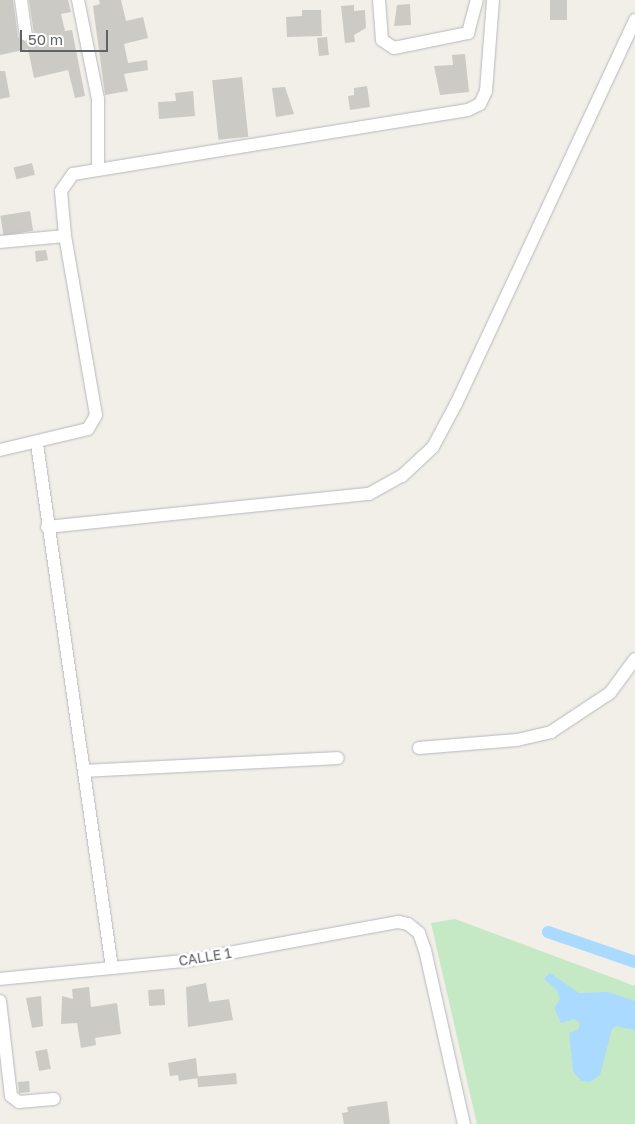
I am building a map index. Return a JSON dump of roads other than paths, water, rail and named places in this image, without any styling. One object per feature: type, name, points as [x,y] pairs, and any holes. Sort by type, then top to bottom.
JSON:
[{"type":"street","points":[[21,0],[26,35]]},
{"type":"street","points":[[78,0],[98,99],[98,169]]},
{"type":"street","points":[[379,0],[382,40],[386,47],[394,48],[468,33],[477,0]]},
{"type":"street","points":[[0,450],[37,444],[88,429],[96,415],[65,236],[61,191],[65,182],[73,174],[468,110],[480,104],[486,91],[493,0]]},
{"type":"street","points":[[47,527],[369,494],[402,476],[434,447],[456,404],[635,20]]},
{"type":"street","points":[[0,242],[65,236]]},
{"type":"street","points":[[37,444],[47,527],[112,968]]},
{"type":"street","points":[[419,748],[517,740],[551,732],[610,693],[635,659]]},
{"type":"street","points":[[84,771],[338,758]]},
{"type":"street","name":"CALLE 1","points":[[0,980],[185,961],[398,922],[408,924],[419,933],[425,950],[464,1124]]},
{"type":"street","points":[[0,1000],[11,1096],[19,1102],[54,1099]]},
{"type":"water","points":[[550,973],[579,993],[608,992],[635,1001],[635,1030],[616,1026],[612,1029],[600,1075],[590,1082],[581,1081],[573,1071],[569,1033],[578,1030],[580,1023],[574,1019],[561,1023],[554,1008],[560,999],[557,990],[544,979]]},
{"type":"waterway","points":[[548,932],[635,962]]}]
